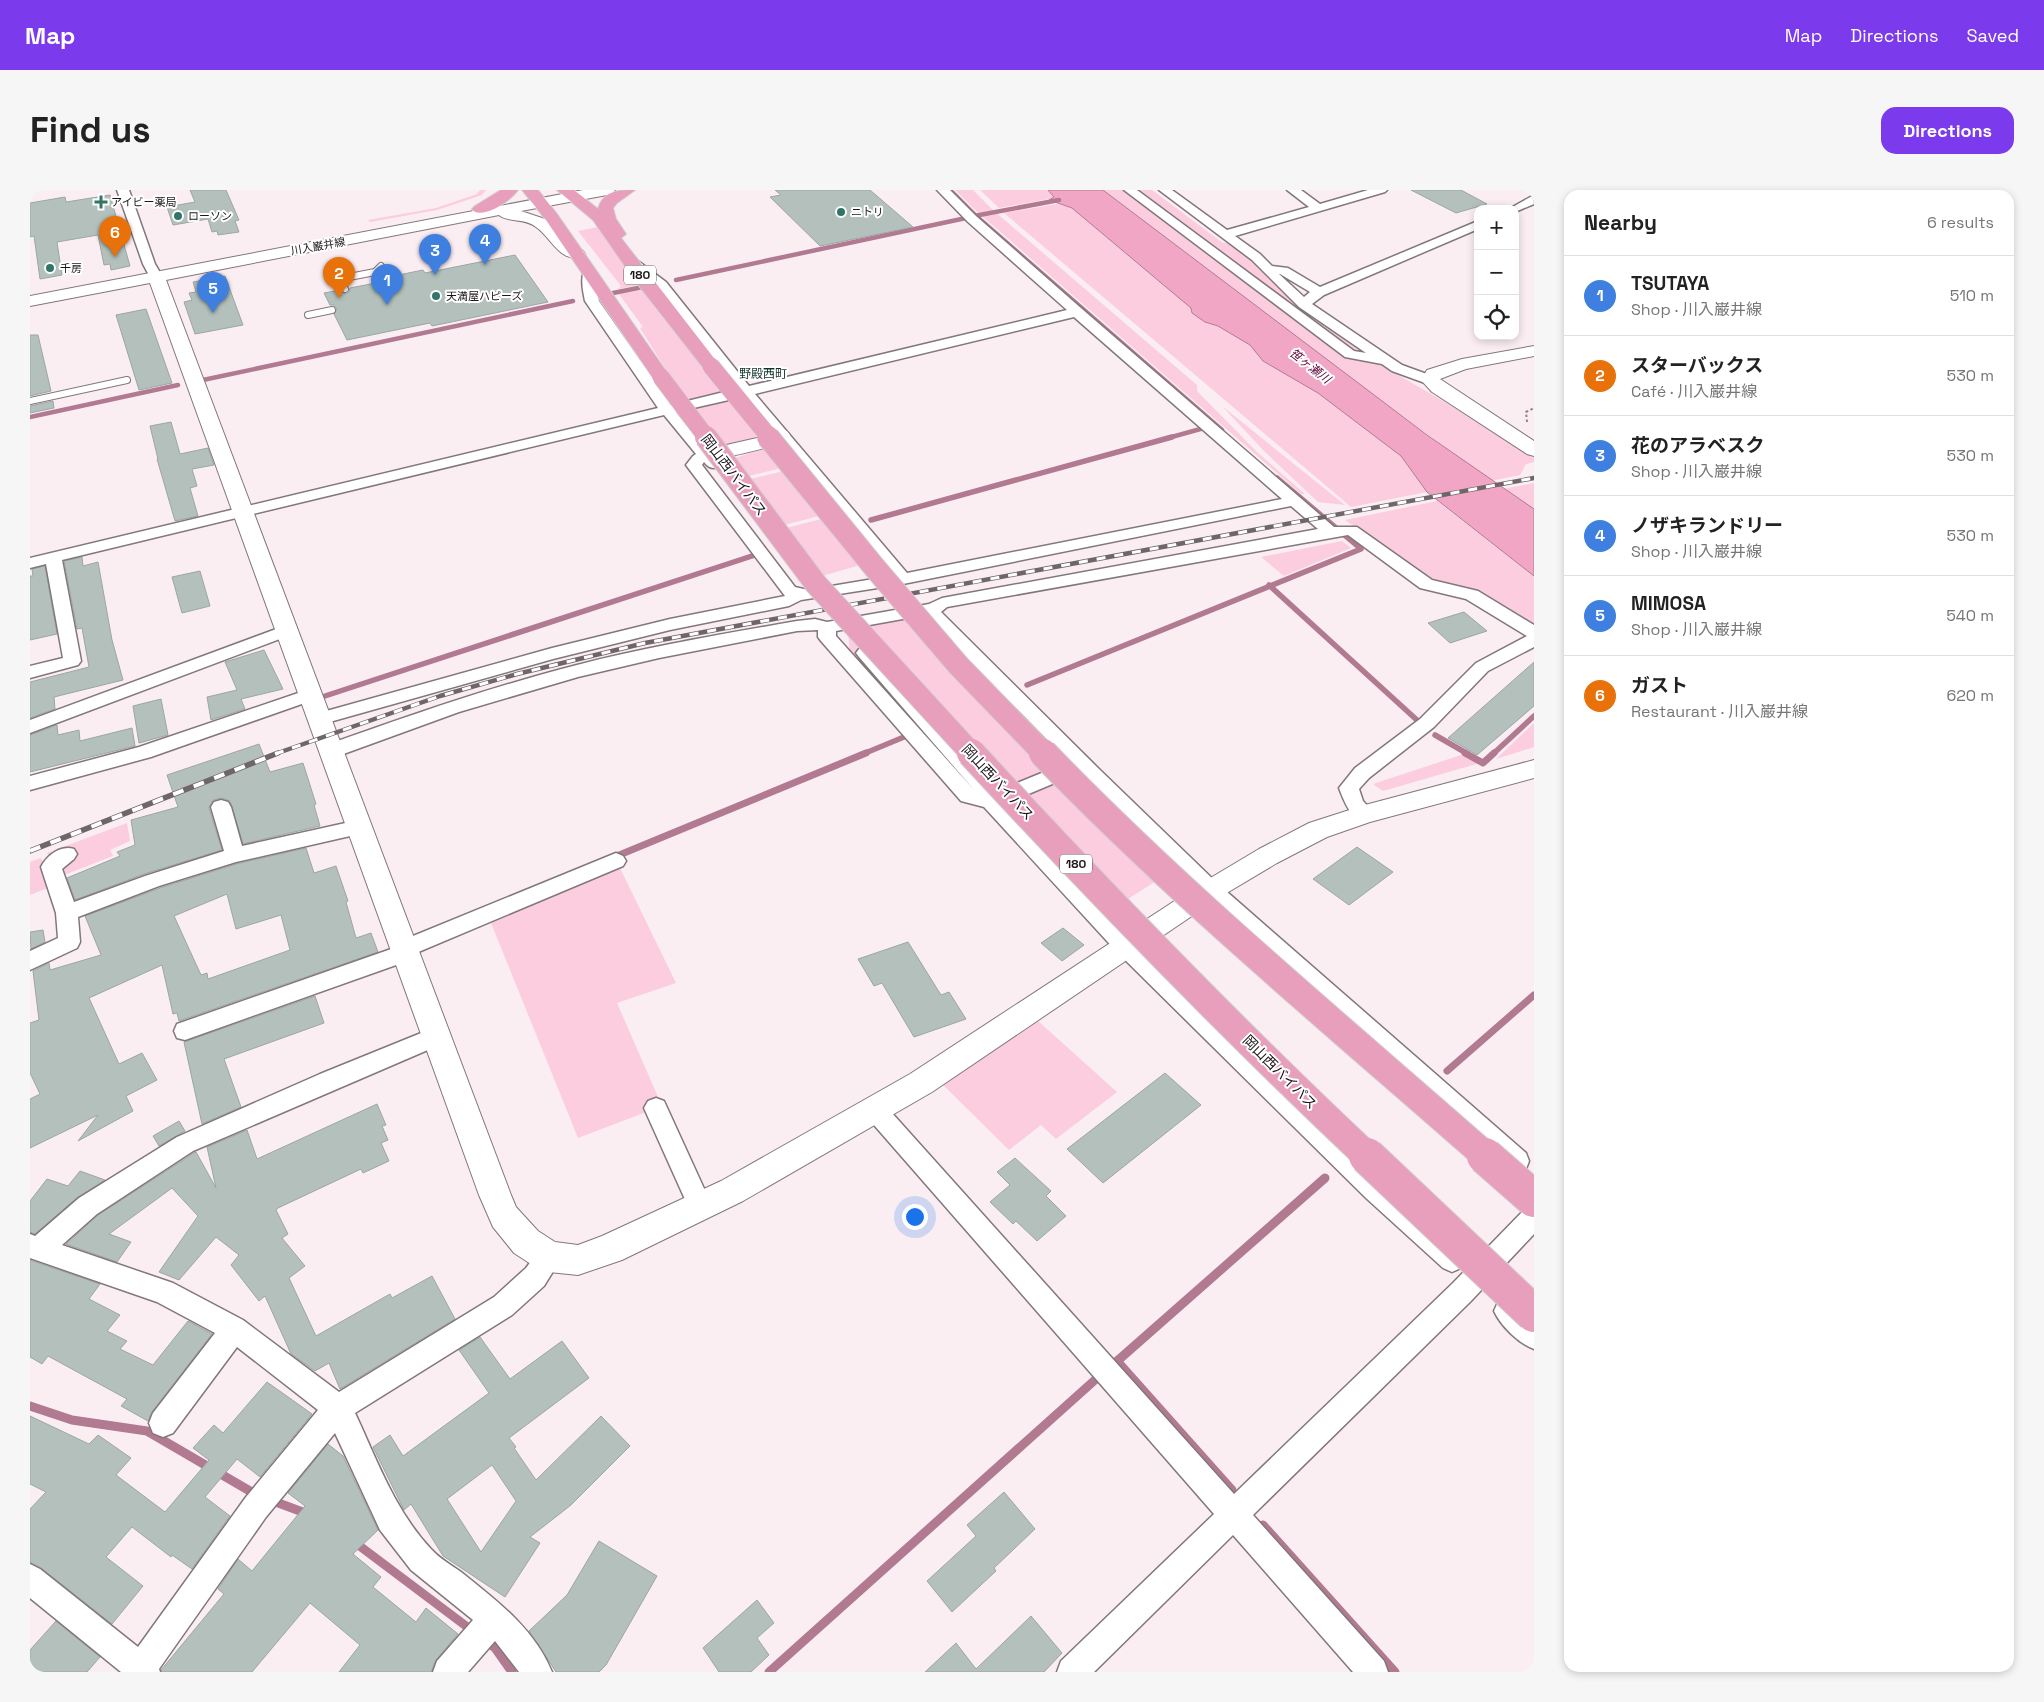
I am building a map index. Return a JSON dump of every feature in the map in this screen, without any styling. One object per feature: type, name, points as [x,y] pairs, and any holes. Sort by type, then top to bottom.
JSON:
[{"type":"highway","points":[[483,212],[510,190]]},
{"type":"highway","points":[[620,247],[618,234],[606,217],[606,208],[610,200],[627,190]]},
{"type":"highway","name":"180","points":[[569,192],[598,217],[711,366],[875,568],[958,665],[1080,791],[1187,893],[1534,1199]]},
{"type":"highway","name":"岡山西バイパス","points":[[536,197],[661,376],[816,584],[1029,816],[1137,928],[1322,1114],[1534,1314]]},
{"type":"street","points":[[123,190],[504,1217],[526,1242],[549,1257],[578,1260],[602,1252],[732,1191],[875,1110],[966,1054],[1211,890],[1268,856],[1318,830],[1365,814],[1534,769]]},
{"type":"street","name":"川入巌井線","points":[[30,293],[154,273],[483,212],[536,197],[569,192],[607,190]]},
{"type":"street","points":[[569,192],[622,190]]},
{"type":"street","points":[[943,190],[972,219],[1077,312],[1295,500],[1337,531]]},
{"type":"street","points":[[1130,190],[1350,354],[1387,361]]},
{"type":"street","points":[[1165,190],[1256,257],[1304,304],[1397,368],[1430,380],[1438,388],[1534,450]]},
{"type":"street","points":[[1292,190],[1320,208]]},
{"type":"street","points":[[1227,234],[1376,191]]},
{"type":"street","points":[[1519,207],[1534,199]]},
{"type":"street","points":[[483,212],[533,218],[544,225],[562,249],[576,254]]},
{"type":"street","points":[[1304,304],[1320,292],[1474,227]]},
{"type":"street","points":[[630,261],[661,285],[744,392],[903,579]]},
{"type":"street","points":[[1266,268],[1284,271],[1320,292]]},
{"type":"street","points":[[589,272],[589,291],[592,301],[667,410],[696,448],[707,455],[788,562]]},
{"type":"street","name":"川入巌井線","points":[[30,301],[154,273]]},
{"type":"street","points":[[30,563],[1077,312]]},
{"type":"street","points":[[1430,380],[1433,374],[1462,364],[1534,352]]},
{"type":"street","points":[[780,435],[763,442],[707,455],[698,459],[694,465],[775,574],[789,591],[797,595],[814,595],[903,579],[1295,500]]},
{"type":"street","points":[[931,611],[942,603],[1350,530],[1426,584],[1472,595],[1533,640],[1482,667],[1427,723],[1362,773],[1349,788],[1356,804],[1365,814]]},
{"type":"street","points":[[30,672],[72,661],[53,558]]},
{"type":"street","points":[[30,783],[314,707],[477,672],[628,633],[789,601],[797,595]]},
{"type":"street","points":[[331,751],[428,715],[578,671],[676,649],[797,626],[815,624],[827,627],[920,609],[931,611],[1092,774],[1211,890],[1534,1176]]},
{"type":"street","points":[[827,627],[826,637],[968,796],[991,802],[1068,770],[1092,774]]},
{"type":"street","points":[[30,727],[287,630]]},
{"type":"street","points":[[865,653],[981,784],[991,802],[1125,946],[1375,1190],[1534,1336]]},
{"type":"street","points":[[221,807],[235,855]]},
{"type":"street","points":[[67,913],[152,881],[235,855],[359,827]]},
{"type":"street","points":[[30,961],[69,942],[67,913],[51,867],[66,854]]},
{"type":"street","points":[[185,1031],[405,951],[616,860]]},
{"type":"street","points":[[35,1247],[88,1206],[185,1144],[436,1036]]},
{"type":"street","points":[[656,1108],[700,1206]]},
{"type":"street","points":[[875,1110],[1373,1672]]},
{"type":"street","points":[[1072,1672],[1462,1292],[1534,1217]]},
{"type":"street","points":[[35,1247],[164,1292],[234,1329],[338,1408],[390,1520],[421,1560],[485,1629],[517,1642],[538,1672]]},
{"type":"street","points":[[30,1579],[143,1670],[256,1507],[338,1408],[503,1306],[535,1277],[549,1257]]},
{"type":"street","points":[[163,1423],[234,1329]]},
{"type":"street","points":[[448,1672],[485,1629]]},
{"type":"lane","points":[[345,289],[341,280],[344,278],[375,272],[381,266]]},
{"type":"lane","points":[[308,316],[332,310]]},
{"type":"lane","points":[[30,401],[127,380]]},
{"type":"shaded area","points":[[480,190],[486,190],[482,195],[437,210],[370,222],[368,220],[436,208],[477,194]]},
{"type":"shaded area","points":[[955,190],[973,190],[993,210],[1197,385],[1197,391],[1257,452],[1305,494],[1301,494],[982,216],[993,213],[991,211],[978,213]]},
{"type":"shaded area","points":[[980,190],[1048,190],[1054,198],[999,208]]},
{"type":"shaded area","points":[[1103,190],[1152,190],[1223,243],[1231,242],[1251,258],[1298,305],[1369,358],[1450,405],[1534,458],[1534,462],[1526,464],[1520,475],[1491,481],[1292,335]]},
{"type":"shaded area","points":[[1057,204],[1072,208],[1191,308],[1192,313],[1205,322],[1218,326],[1250,345],[1263,361],[1318,393],[1401,456],[1427,492],[1351,507],[1004,213]]},
{"type":"shaded area","points":[[598,227],[639,285],[618,289],[621,286],[578,231]]},
{"type":"shaded area","points":[[642,290],[723,392],[689,400],[665,368],[640,328],[643,327],[619,294]]},
{"type":"shaded area","points":[[740,396],[771,430],[742,442],[721,445],[711,444],[701,441],[693,435],[677,413],[679,410]]},
{"type":"shaded area","points":[[1222,406],[1345,505],[1318,502],[1264,451]]},
{"type":"shaded area","points":[[780,442],[837,511],[769,529],[720,465]],"holes":[[[798,464],[800,467],[734,483],[732,480]]]},
{"type":"shaded area","points":[[1534,483],[1534,509],[1503,489]]},
{"type":"shaded area","points":[[1437,501],[1534,576],[1534,627],[1429,581],[1345,520]]},
{"type":"shaded area","points":[[840,514],[878,560],[808,580],[771,532]]},
{"type":"shaded area","points":[[1342,541],[1351,548],[1284,576],[1261,557]]},
{"type":"shaded area","points":[[919,615],[955,642],[997,685],[998,694],[1020,716],[1030,720],[1075,764],[992,789],[868,652],[850,658],[848,629]]},
{"type":"shaded area","points":[[1534,723],[1534,747],[1496,759]]},
{"type":"shaded area","points":[[1464,754],[1480,763],[1383,791],[1373,784]]},
{"type":"shaded area","points":[[1074,777],[1180,866],[1109,911],[1002,805]]},
{"type":"shaded area","points":[[127,823],[130,841],[110,850],[113,856],[59,877],[47,853]]},
{"type":"shaded area","points":[[41,858],[53,886],[30,895],[30,862]]},
{"type":"shaded area","points":[[618,864],[676,983],[617,1003],[662,1106],[578,1138],[489,918]]},
{"type":"shaded area","points":[[1037,1020],[1117,1092],[1056,1139],[1041,1125],[1009,1150],[942,1084]]},
{"type":"water","name":"笹ヶ瀬川","points":[[1048,190],[1103,190],[1427,435],[1534,509],[1534,576],[1427,492],[1401,456],[1318,393],[1263,361],[1250,345],[1218,326],[1205,322],[1192,313],[1191,308],[1072,208],[1049,200],[1054,197]]},
{"type":"building","points":[[190,190],[226,190],[239,220],[235,221],[239,232],[218,235],[217,231],[212,232],[208,219],[173,225],[167,207],[195,202]]},
{"type":"building","name":"ニトリ","points":[[775,190],[870,190],[913,227],[820,246],[770,197],[781,195]]},
{"type":"building","points":[[1411,190],[1461,190],[1487,204],[1474,205],[1474,208],[1456,213]]},
{"type":"building","points":[[110,195],[130,266],[111,270],[110,264],[104,265],[98,235],[57,242],[62,275],[40,279],[34,236],[30,237],[30,203],[65,197],[66,202]]},
{"type":"building","points":[[515,255],[548,302],[432,326],[430,323],[347,340],[334,314],[337,309],[334,305],[330,305],[324,293],[340,290],[345,294],[349,292],[350,288],[386,281],[384,278],[423,270],[425,273]]},
{"type":"building","points":[[225,276],[243,325],[195,334],[184,302],[192,300],[189,293],[196,292],[193,282]]},
{"type":"building","points":[[146,309],[172,383],[139,390],[116,315]]},
{"type":"building","points":[[30,335],[38,335],[51,391],[30,396]]},
{"type":"building","points":[[53,401],[54,408],[30,413],[30,406]]},
{"type":"building","points":[[171,422],[180,454],[208,448],[214,465],[192,469],[197,486],[190,488],[198,516],[175,521],[157,459],[150,426]]},
{"type":"building","points":[[82,557],[83,566],[98,562],[112,640],[123,680],[54,697],[55,709],[30,718],[30,682],[89,667],[82,628],[77,629],[64,561]]},
{"type":"building","points":[[45,566],[57,634],[30,640],[30,576],[33,576],[32,569]]},
{"type":"building","points":[[200,571],[210,606],[182,613],[172,577]]},
{"type":"building","points":[[1464,612],[1487,631],[1450,643],[1428,623]]},
{"type":"building","points":[[264,650],[283,689],[241,699],[245,709],[211,720],[207,697],[237,690],[225,662]]},
{"type":"building","points":[[1534,662],[1534,706],[1477,755],[1448,738]]},
{"type":"building","points":[[161,699],[168,735],[139,743],[133,706]]},
{"type":"building","points":[[57,725],[58,735],[79,730],[80,741],[132,728],[135,746],[30,772],[30,735]]},
{"type":"building","points":[[259,744],[270,772],[303,763],[316,804],[314,805],[320,826],[243,844],[230,801],[222,798],[213,800],[209,808],[222,850],[144,874],[75,900],[67,878],[120,856],[117,852],[135,845],[131,820],[178,807],[167,775]]},
{"type":"building","points":[[1357,847],[1393,872],[1349,905],[1313,879]]},
{"type":"building","points":[[306,848],[314,873],[336,866],[348,901],[346,902],[356,938],[371,933],[378,952],[179,1021],[177,1013],[173,1014],[162,965],[89,998],[119,1064],[142,1053],[157,1080],[126,1096],[133,1111],[78,1141],[98,1115],[30,1148],[30,1099],[40,1094],[30,1073],[30,1023],[39,1020],[33,971],[49,963],[50,970],[101,955],[85,916],[160,888],[236,864]],"holes":[[[227,894],[236,929],[281,915],[290,950],[208,979],[207,973],[201,975],[174,916]]]},
{"type":"building","points":[[1063,928],[1084,945],[1062,961],[1041,943]]},
{"type":"building","points":[[43,930],[45,942],[31,949],[30,932]]},
{"type":"building","points":[[908,942],[941,995],[949,992],[966,1019],[914,1037],[882,983],[874,986],[858,959]]},
{"type":"building","points":[[315,996],[324,1023],[224,1059],[241,1107],[202,1124],[184,1042]]},
{"type":"building","points":[[1165,1073],[1201,1105],[1103,1183],[1067,1149]]},
{"type":"building","points":[[377,1104],[386,1125],[382,1126],[388,1140],[381,1143],[389,1161],[363,1173],[361,1169],[276,1210],[288,1234],[282,1238],[305,1266],[289,1278],[316,1336],[390,1294],[392,1298],[432,1276],[455,1319],[340,1389],[329,1363],[315,1371],[291,1354],[265,1296],[259,1301],[231,1265],[239,1255],[216,1237],[179,1280],[159,1272],[198,1216],[172,1188],[109,1234],[131,1242],[117,1262],[66,1244],[98,1215],[196,1152],[216,1188],[207,1147],[247,1130],[257,1159]]},
{"type":"building","points":[[179,1121],[185,1131],[159,1146],[153,1136]]},
{"type":"building","points":[[1015,1158],[1051,1191],[1046,1196],[1066,1216],[1037,1241],[1016,1221],[1013,1224],[990,1202],[1010,1185],[997,1172]]},
{"type":"building","points":[[80,1171],[105,1180],[78,1197],[35,1234],[30,1232],[30,1201],[47,1179],[68,1186]]},
{"type":"building","points":[[30,1260],[100,1284],[89,1299],[120,1315],[107,1331],[127,1341],[120,1349],[153,1365],[188,1321],[212,1334],[152,1412],[148,1421],[121,1406],[127,1399],[48,1356],[42,1364],[30,1357]]},
{"type":"building","points":[[480,1337],[510,1379],[562,1341],[589,1378],[509,1438],[536,1480],[601,1416],[630,1446],[571,1505],[530,1537],[540,1543],[505,1597],[443,1556],[411,1504],[404,1510],[373,1447],[390,1435],[403,1456],[489,1393],[459,1350]],"holes":[[[492,1465],[516,1501],[481,1552],[447,1499]]]},
{"type":"building","points":[[267,1382],[312,1414],[260,1477],[237,1459],[205,1497],[230,1516],[192,1569],[172,1555],[171,1557],[132,1527],[106,1557],[143,1586],[112,1624],[41,1568],[30,1562],[30,1509],[46,1492],[30,1484],[30,1416],[89,1444],[98,1435],[131,1458],[116,1475],[165,1512],[209,1460],[193,1448],[214,1425],[223,1433]]},
{"type":"building","points":[[328,1444],[343,1456],[378,1530],[353,1554],[381,1577],[373,1587],[416,1622],[426,1608],[458,1634],[436,1660],[431,1672],[339,1672],[360,1645],[310,1603],[252,1672],[162,1672],[161,1670],[224,1594],[218,1589],[238,1559],[252,1571],[305,1506],[288,1493]]},
{"type":"building","points":[[1004,1492],[1035,1529],[994,1568],[996,1571],[952,1612],[927,1581],[976,1536],[967,1525]]},
{"type":"building","points":[[599,1541],[657,1576],[606,1665],[599,1672],[556,1672],[529,1631],[567,1595]]},
{"type":"building","points":[[757,1600],[774,1623],[757,1638],[769,1655],[751,1672],[719,1672],[703,1648]]},
{"type":"building","points":[[1031,1616],[1062,1653],[1044,1672],[925,1672],[956,1643],[976,1669]]},
{"type":"building","points":[[56,1621],[100,1657],[87,1672],[30,1672],[30,1650]]},
{"type":"waterway","points":[[950,190],[976,216]]},
{"type":"waterway","points":[[976,216],[1059,200]]},
{"type":"waterway","points":[[976,216],[1222,430]]},
{"type":"waterway","points":[[676,280],[966,218]]},
{"type":"waterway","points":[[613,293],[643,287]]},
{"type":"waterway","points":[[203,380],[573,301]]},
{"type":"waterway","points":[[30,417],[178,385]]},
{"type":"waterway","points":[[1168,438],[1204,428]]},
{"type":"waterway","points":[[871,520],[1172,437]]},
{"type":"waterway","points":[[1270,586],[1361,549],[1277,478]]},
{"type":"waterway","points":[[325,696],[755,555]]},
{"type":"waterway","points":[[1027,685],[1270,586]]},
{"type":"waterway","points":[[1270,586],[1418,721]]},
{"type":"waterway","points":[[1493,754],[1534,716]]},
{"type":"waterway","points":[[1435,735],[1468,754]]},
{"type":"waterway","points":[[863,754],[904,737]]},
{"type":"waterway","points":[[612,858],[866,753]]},
{"type":"waterway","points":[[1465,753],[1483,763],[1494,753]]},
{"type":"waterway","points":[[1447,1071],[1534,995]]},
{"type":"waterway","points":[[1117,1361],[1325,1178]]},
{"type":"waterway","points":[[1117,1361],[1232,1490]]},
{"type":"waterway","points":[[769,1672],[1096,1379]]},
{"type":"waterway","points":[[30,1406],[72,1420],[147,1431],[255,1494]]},
{"type":"waterway","points":[[273,1501],[308,1514]]},
{"type":"waterway","points":[[1263,1525],[1395,1672]]},
{"type":"waterway","points":[[353,1541],[474,1632]]},
{"type":"waterway","points":[[485,1640],[495,1648],[512,1672]]},
{"type":"railway","points":[[275,754],[440,696],[517,674],[645,643],[1534,478]]},
{"type":"railway","points":[[30,851],[278,753]]},
{"type":"place","name":"アイビー薬局","points":[[101,202]]},
{"type":"place","name":"ニトリ","points":[[841,212]]},
{"type":"place","name":"ローソン","points":[[178,216]]},
{"type":"place","name":"ガスト","points":[[115,257]]},
{"type":"place","name":"ノザキランドリー","points":[[485,265]]},
{"type":"place","name":"千房","points":[[50,268]]},
{"type":"place","name":"花のアラベスク","points":[[435,275]]},
{"type":"place","name":"天満屋ハピーズ","points":[[436,296]]},
{"type":"place","name":"スターバックス","points":[[339,298]]},
{"type":"place","name":"TSUTAYA","points":[[387,305]]},
{"type":"place","name":"MIMOSA","points":[[213,313]]},
{"type":"district","name":"野殿西町","points":[[763,374]]}]
